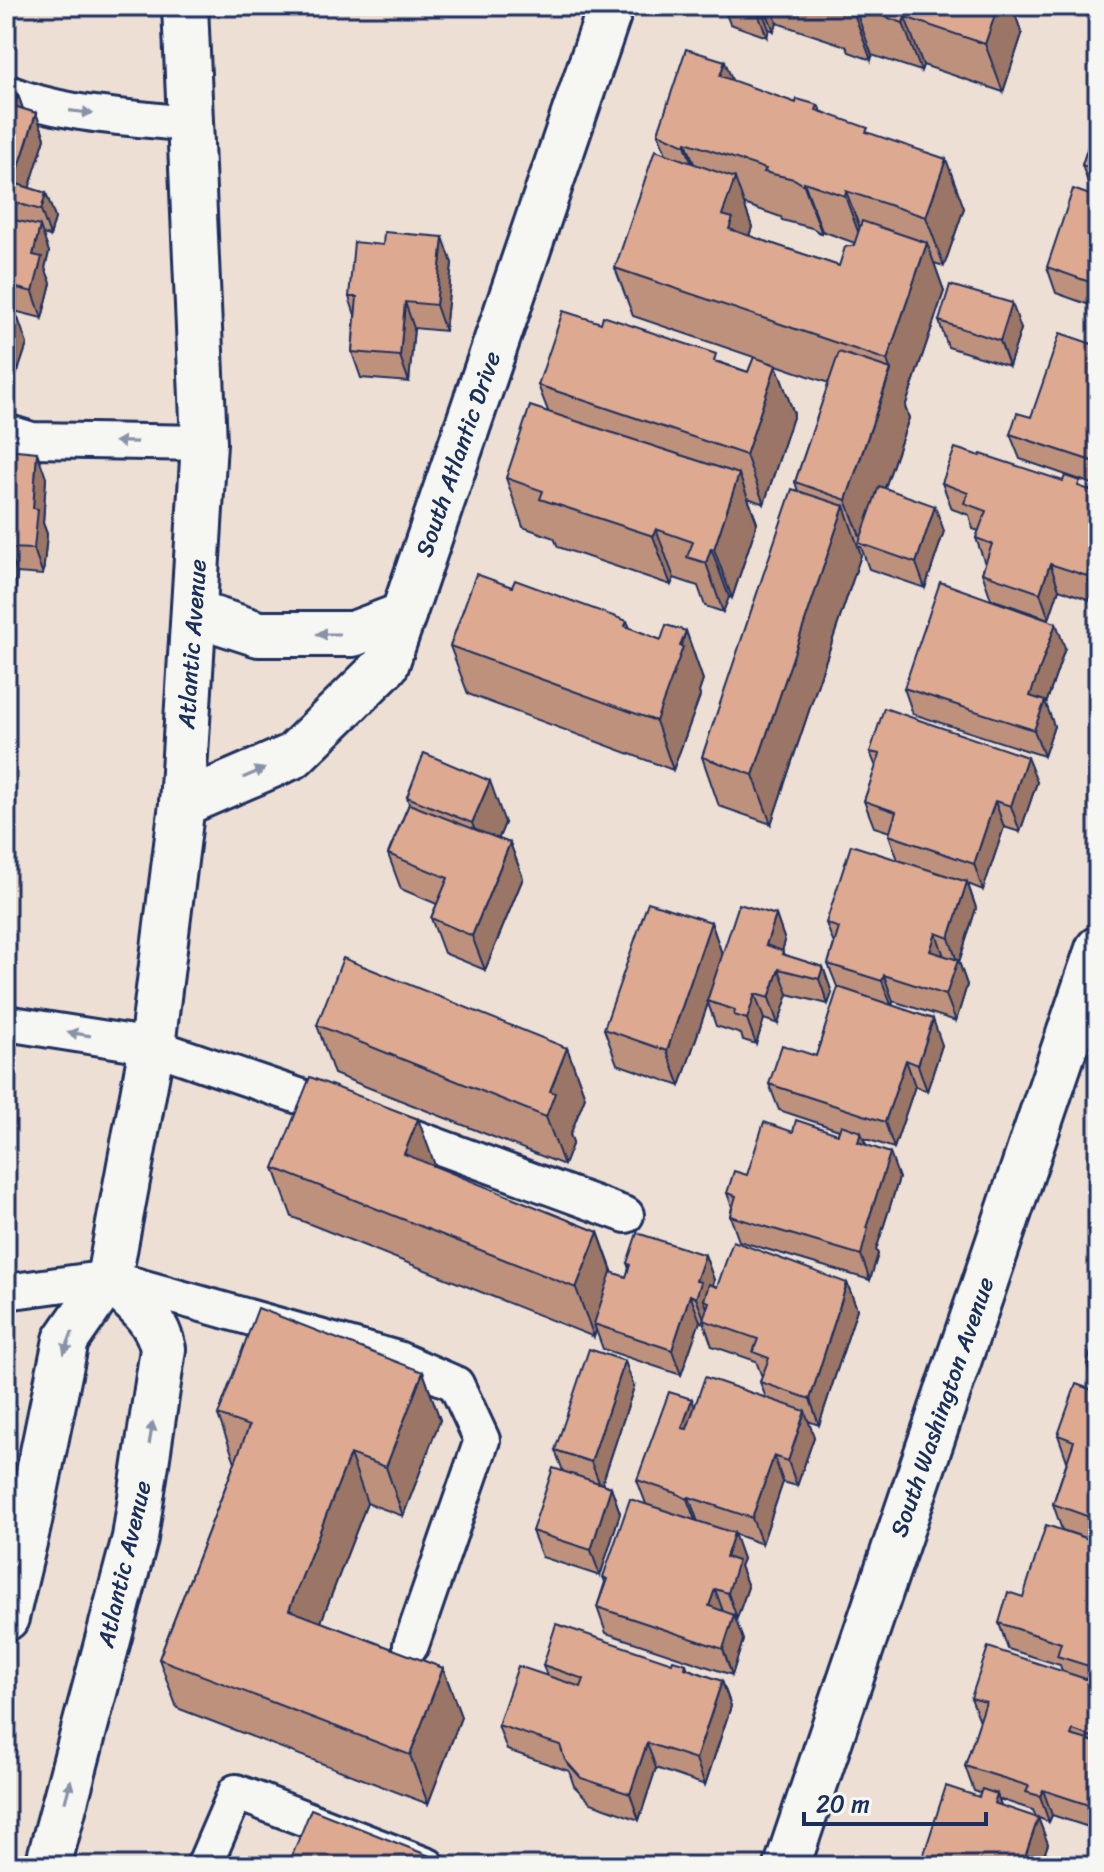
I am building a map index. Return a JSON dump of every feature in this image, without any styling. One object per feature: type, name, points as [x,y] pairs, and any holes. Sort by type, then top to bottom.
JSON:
[{"type":"main road","name":"Atlantic Avenue","points":[[6,1618],[66,1340],[109,1278],[152,1046],[182,804],[204,443],[185,6]]},
{"type":"main road","name":"South Atlantic Drive","points":[[182,804],[293,756],[386,665],[611,6]]},
{"type":"main road","points":[[194,613],[259,634],[353,634],[403,615]]},
{"type":"main road","name":"South Washington Avenue","points":[[787,1866],[1098,949]]},
{"type":"main road","name":"Atlantic Avenue","points":[[48,1866],[135,1538],[163,1349],[157,1328],[147,1314],[109,1278]]},
{"type":"lane","points":[[6,92],[70,110],[190,124]]},
{"type":"lane","points":[[6,432],[32,440],[204,443]]},
{"type":"lane","points":[[6,1023],[152,1046],[328,1106],[626,1215]]},
{"type":"lane","points":[[6,1292],[109,1278],[398,1359],[456,1384],[482,1440],[411,1645]]},
{"type":"lane","points":[[204,1866],[236,1792],[428,1866]]},
{"type":"building","points":[[854,6],[998,6],[985,44],[905,17],[903,23]]},
{"type":"building","points":[[686,49],[725,61],[720,76],[796,103],[797,99],[818,105],[816,110],[868,128],[866,132],[946,159],[926,217],[846,191],[845,196],[804,182],[804,185],[658,133]]},
{"type":"building","points":[[6,91],[18,95],[14,106],[36,113],[14,183],[46,193],[41,210],[6,200]]},
{"type":"building","points":[[1098,116],[1098,171],[1082,165]]},
{"type":"building","points":[[655,150],[735,178],[722,215],[733,218],[729,229],[839,266],[845,247],[854,245],[862,221],[927,243],[887,360],[615,268]]},
{"type":"building","points":[[1073,189],[1098,198],[1098,285],[1047,267]]},
{"type":"building","points":[[6,218],[40,226],[33,255],[42,257],[33,292],[6,285]]},
{"type":"building","points":[[384,232],[443,237],[436,305],[405,302],[400,356],[352,352],[357,297],[349,297],[354,242],[383,245]]},
{"type":"building","points":[[950,285],[1012,303],[1000,341],[939,321]]},
{"type":"building","points":[[563,311],[601,323],[603,316],[716,354],[714,361],[748,372],[754,357],[776,365],[746,455],[538,385]]},
{"type":"building","points":[[6,314],[18,318],[9,345],[6,344]]},
{"type":"building","points":[[1060,333],[1098,346],[1098,463],[1010,434],[1017,413],[1031,417]]},
{"type":"building","points":[[839,352],[891,369],[846,500],[795,482]]},
{"type":"building","points":[[530,406],[739,474],[714,549],[711,548],[706,563],[687,557],[693,542],[656,529],[653,536],[540,499],[543,491],[506,478]]},
{"type":"building","points":[[955,448],[1063,481],[1065,476],[1080,481],[1078,486],[1098,493],[1098,543],[1087,576],[1050,564],[1040,593],[982,573],[992,544],[976,538],[986,511],[964,503],[968,493],[942,483]]},
{"type":"building","points":[[6,449],[37,452],[33,508],[38,509],[34,549],[8,548],[6,565]]},
{"type":"building","points":[[879,486],[935,506],[916,563],[859,543]]},
{"type":"building","points":[[792,489],[844,506],[753,775],[702,757]]},
{"type":"building","points":[[476,574],[512,587],[515,580],[627,621],[625,626],[661,640],[666,625],[686,631],[656,721],[450,646]]},
{"type":"building","points":[[940,582],[1056,623],[1030,696],[1045,701],[1034,730],[904,688]]},
{"type":"building","points":[[884,708],[1027,757],[1011,806],[995,801],[974,864],[889,835],[896,812],[864,801],[880,754],[870,752]]},
{"type":"building","points":[[424,753],[490,781],[472,823],[407,797]]},
{"type":"building","points":[[409,804],[510,843],[472,936],[431,918],[448,878],[388,854]]},
{"type":"building","points":[[851,845],[967,882],[949,938],[936,933],[930,951],[958,960],[946,995],[884,975],[882,981],[828,964],[839,928],[826,923]]},
{"type":"building","points":[[648,902],[711,922],[667,1051],[604,1029]]},
{"type":"building","points":[[739,904],[776,915],[766,945],[783,951],[782,954],[823,967],[819,979],[779,969],[769,998],[755,994],[747,1019],[734,1015],[735,1010],[707,1001]]},
{"type":"building","points":[[343,958],[567,1048],[550,1091],[555,1093],[546,1117],[317,1025]]},
{"type":"building","points":[[838,987],[933,1019],[918,1065],[906,1060],[885,1122],[769,1084],[782,1045],[816,1056]]},
{"type":"building","points":[[310,1077],[418,1119],[404,1154],[598,1232],[576,1288],[274,1168]]},
{"type":"building","points":[[796,1120],[838,1134],[841,1125],[861,1132],[858,1142],[890,1153],[866,1228],[861,1255],[730,1216],[736,1196],[727,1193],[734,1171],[747,1175],[764,1122],[793,1132]]},
{"type":"building","points":[[637,1233],[705,1255],[696,1281],[701,1282],[696,1298],[690,1295],[672,1350],[594,1324],[611,1272],[626,1277],[630,1265],[627,1263]]},
{"type":"building","points":[[733,1241],[847,1283],[810,1399],[760,1382],[769,1358],[753,1352],[758,1339],[703,1320],[709,1302],[704,1300],[709,1284],[717,1287]]},
{"type":"building","points":[[258,1308],[423,1372],[386,1467],[350,1454],[289,1610],[443,1668],[410,1755],[159,1659],[249,1426],[218,1415]]},
{"type":"building","points":[[1098,1331],[1098,1367],[1087,1364]]},
{"type":"building","points":[[589,1349],[625,1361],[591,1462],[555,1450]]},
{"type":"building","points":[[705,1377],[805,1411],[788,1461],[774,1456],[752,1518],[637,1480],[669,1392],[692,1399],[682,1428],[687,1429]]},
{"type":"building","points":[[1076,1384],[1098,1392],[1098,1520],[1053,1504],[1074,1441],[1058,1435]]},
{"type":"building","points":[[553,1468],[611,1487],[591,1550],[532,1531]]},
{"type":"building","points":[[630,1499],[734,1533],[726,1557],[738,1561],[728,1593],[715,1589],[709,1606],[734,1615],[723,1649],[597,1607],[607,1579],[603,1577]]},
{"type":"building","points":[[1046,1525],[1098,1542],[1098,1669],[1057,1656],[1061,1643],[999,1623],[1008,1592],[1023,1597]]},
{"type":"building","points":[[556,1624],[672,1663],[673,1660],[686,1664],[685,1668],[722,1681],[696,1759],[647,1743],[630,1794],[581,1778],[565,1760],[560,1745],[498,1725],[518,1666],[581,1687],[584,1679],[543,1665]]},
{"type":"building","points":[[988,1647],[1089,1680],[1088,1683],[1098,1686],[1098,1719],[1092,1737],[1073,1730],[1071,1735],[1098,1743],[1098,1808],[1043,1790],[1040,1796],[1026,1792],[1029,1786],[965,1766],[986,1702],[971,1698]]},
{"type":"building","points":[[946,1786],[979,1797],[982,1789],[997,1794],[994,1803],[1038,1818],[1022,1866],[930,1866],[921,1863]]},
{"type":"building","points":[[311,1809],[455,1866],[288,1866]]}]
